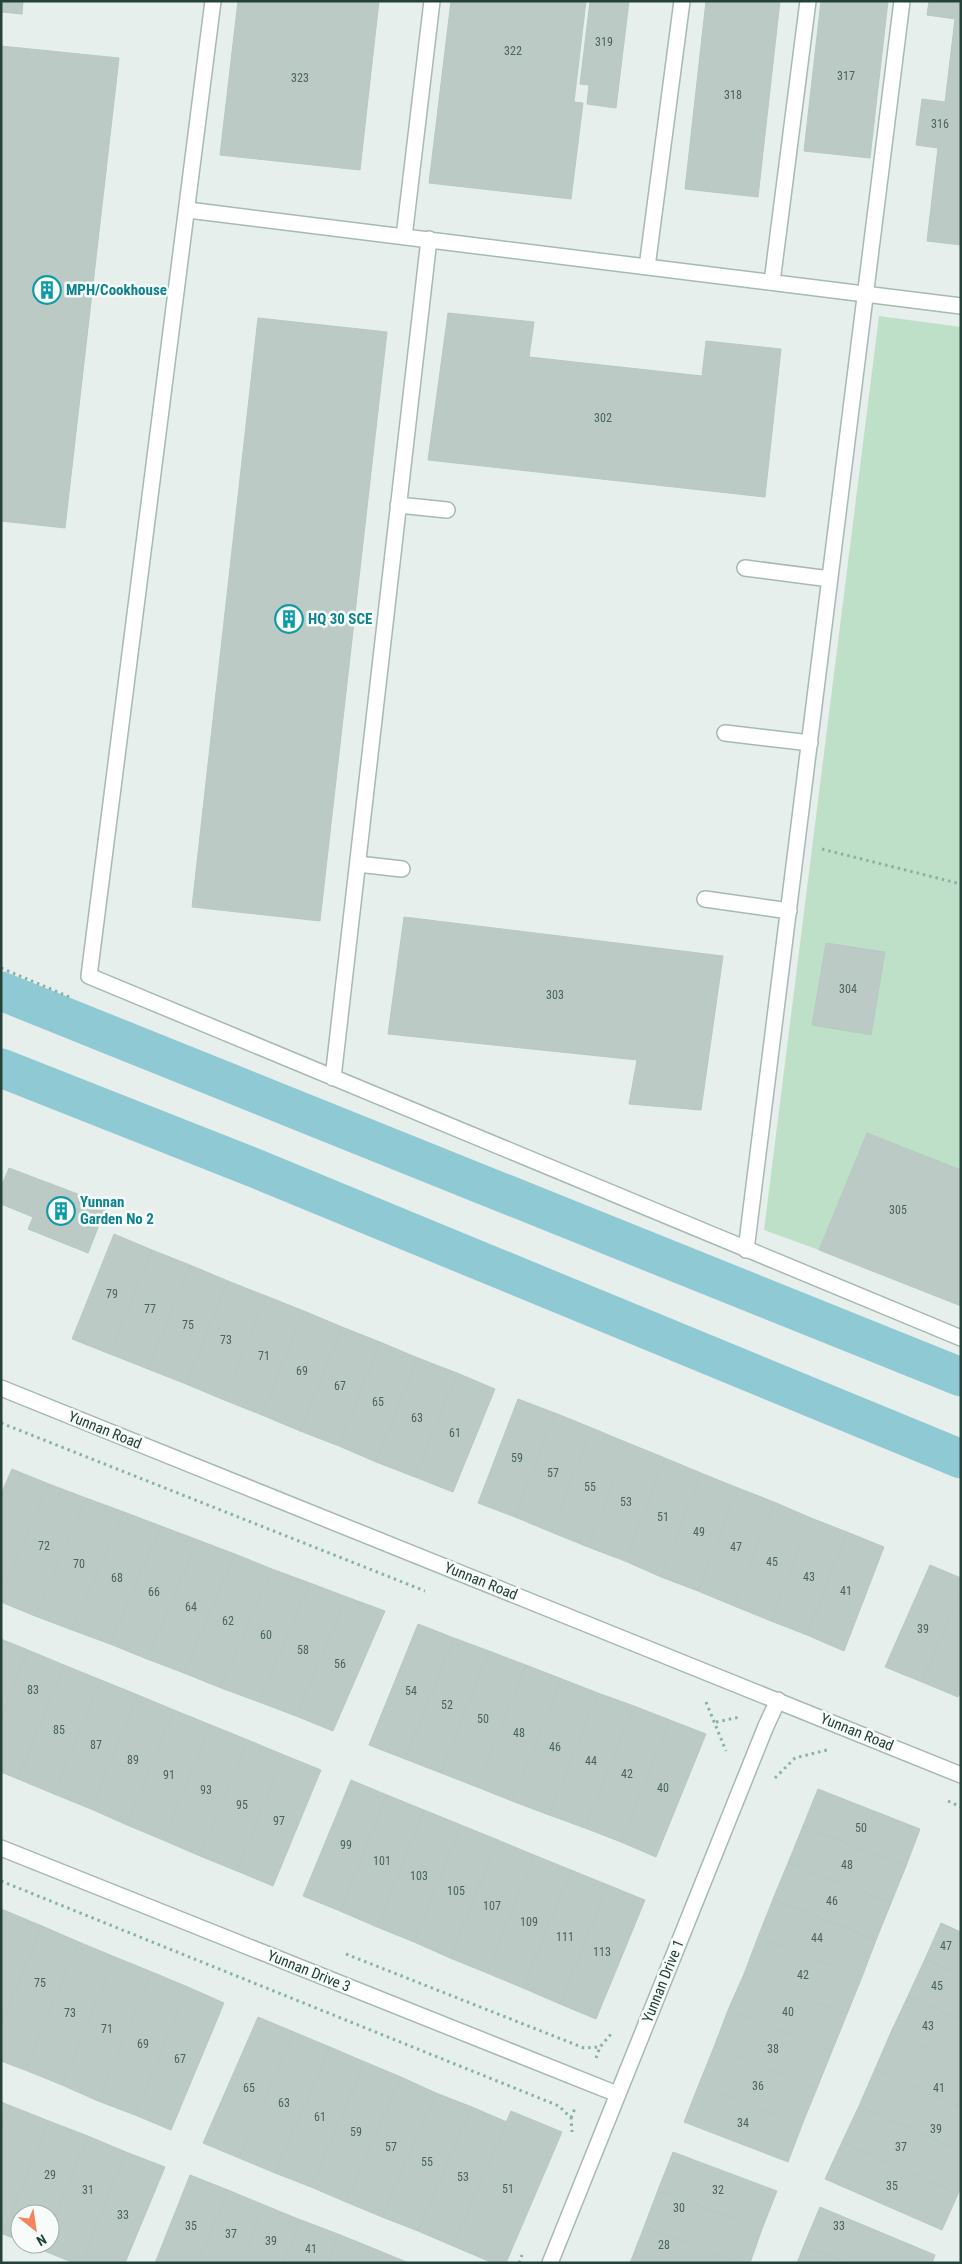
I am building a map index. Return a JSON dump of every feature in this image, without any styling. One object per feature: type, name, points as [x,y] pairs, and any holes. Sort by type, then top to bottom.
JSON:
[{"type":"street","points":[[213,1],[188,210],[89,976],[961,1338]]},
{"type":"street","points":[[404,237],[432,1]]},
{"type":"street","points":[[646,267],[682,1]]},
{"type":"street","points":[[772,282],[808,1]]},
{"type":"street","points":[[746,1250],[902,1]]},
{"type":"street","points":[[188,210],[961,306]]},
{"type":"street","points":[[334,1078],[429,239]]},
{"type":"street","points":[[398,505],[447,510]]},
{"type":"street","points":[[745,568],[830,579]]},
{"type":"street","points":[[725,733],[810,743]]},
{"type":"street","points":[[358,864],[402,870]]},
{"type":"street","points":[[705,899],[789,911]]},
{"type":"street","name":"Yunnan Road","points":[[1,1388],[961,1775]]},
{"type":"street","name":"Yunnan Drive 1","points":[[550,2263],[778,1700]]},
{"type":"street","name":"Yunnan Drive 3","points":[[1,1848],[617,2094]]},
{"type":"path","points":[[798,842],[961,884]]},
{"type":"path","points":[[1,1423],[428,1592]]},
{"type":"path","points":[[697,1698],[706,1702],[716,1722],[727,1750],[723,1760]]},
{"type":"path","points":[[770,1783],[795,1758],[830,1750]]},
{"type":"path","points":[[943,1799],[961,1807]]},
{"type":"path","points":[[1,1881],[559,2106],[571,2118],[572,2133]]},
{"type":"path","points":[[343,1953],[584,2048],[600,2047],[610,2036],[614,2027]]},
{"type":"path","points":[[519,2263],[523,2254]]},
{"type":"green space","points":[[879,316],[961,327],[961,1170],[867,1133],[819,1250],[764,1230]]},
{"type":"building","points":[[1,1],[23,1],[22,14],[1,12]]},
{"type":"building","points":[[238,1],[379,1],[360,170],[220,155]]},
{"type":"building","points":[[451,1],[586,1],[574,102],[583,103],[571,199],[429,183]]},
{"type":"building","points":[[590,1],[629,1],[616,108],[587,104],[589,85],[580,84]]},
{"type":"building","points":[[706,1],[780,1],[758,197],[685,189]]},
{"type":"building","points":[[821,1],[888,1],[870,158],[804,151]]},
{"type":"building","points":[[929,1],[961,1],[961,245],[927,241],[938,148],[916,145],[922,99],[945,102],[955,19],[927,15]]},
{"type":"building","name":"MPH/Cookhouse","points":[[1,46],[119,58],[65,528],[1,521]]},
{"type":"building","points":[[448,313],[534,322],[529,357],[702,376],[706,341],[781,349],[765,497],[428,460]]},
{"type":"building","name":"HQ 30 SCE","points":[[258,318],[387,332],[320,921],[192,907]]},
{"type":"building","points":[[404,917],[723,956],[701,1110],[629,1104],[637,1060],[388,1034]]},
{"type":"building","points":[[826,943],[885,952],[871,1035],[812,1025]]},
{"type":"building","points":[[867,1133],[961,1170],[961,1306],[819,1250]]},
{"type":"building","name":"Yunnan Garden No 2","points":[[9,1168],[107,1205],[88,1253],[28,1229],[33,1217],[1,1204],[1,1187]]},
{"type":"building","points":[[114,1234],[152,1250],[110,1354],[72,1339]]},
{"type":"building","points":[[152,1250],[190,1265],[148,1369],[110,1354]]},
{"type":"building","points":[[190,1265],[228,1281],[186,1384],[148,1369]]},
{"type":"building","points":[[228,1281],[266,1296],[224,1400],[186,1384]]},
{"type":"building","points":[[266,1296],[304,1311],[262,1415],[224,1400]]},
{"type":"building","points":[[304,1311],[342,1327],[300,1431],[262,1415]]},
{"type":"building","points":[[342,1327],[380,1342],[339,1446],[300,1431]]},
{"type":"building","points":[[380,1342],[418,1358],[376,1462],[339,1446]]},
{"type":"building","points":[[418,1358],[457,1373],[415,1477],[376,1462]]},
{"type":"building","points":[[457,1373],[495,1389],[453,1492],[415,1477]]},
{"type":"building","points":[[518,1399],[555,1413],[515,1517],[478,1503]]},
{"type":"building","points":[[555,1413],[592,1428],[551,1532],[515,1517]]},
{"type":"building","points":[[592,1428],[628,1443],[588,1547],[551,1532]]},
{"type":"building","points":[[628,1443],[665,1458],[625,1561],[588,1547]]},
{"type":"building","points":[[665,1458],[701,1473],[661,1577],[625,1561]]},
{"type":"building","points":[[12,1469],[49,1484],[1,1594],[1,1494]]},
{"type":"building","points":[[701,1473],[738,1488],[698,1591],[661,1577]]},
{"type":"building","points":[[49,1484],[86,1498],[35,1616],[1,1602],[1,1594]]},
{"type":"building","points":[[738,1488],[774,1502],[734,1606],[698,1591]]},
{"type":"building","points":[[86,1498],[124,1512],[72,1630],[35,1616]]},
{"type":"building","points":[[774,1502],[811,1518],[771,1621],[734,1606]]},
{"type":"building","points":[[124,1512],[161,1526],[110,1644],[72,1630]]},
{"type":"building","points":[[811,1518],[847,1532],[807,1635],[771,1621]]},
{"type":"building","points":[[161,1526],[198,1540],[147,1659],[110,1644]]},
{"type":"building","points":[[847,1532],[884,1547],[844,1651],[807,1635]]},
{"type":"building","points":[[198,1540],[235,1554],[184,1673],[147,1659]]},
{"type":"building","points":[[235,1554],[272,1569],[221,1688],[184,1673]]},
{"type":"building","points":[[930,1565],[961,1578],[961,1592],[922,1682],[885,1667]]},
{"type":"building","points":[[272,1569],[310,1583],[259,1702],[221,1688]]},
{"type":"building","points":[[310,1583],[347,1597],[296,1716],[259,1702]]},
{"type":"building","points":[[961,1592],[961,1692],[958,1697],[922,1682]]},
{"type":"building","points":[[347,1597],[385,1611],[333,1731],[296,1716]]},
{"type":"building","points":[[418,1624],[454,1638],[405,1759],[369,1745]]},
{"type":"building","points":[[454,1638],[489,1651],[441,1773],[405,1759]]},
{"type":"building","points":[[1,1639],[28,1650],[1,1716]]},
{"type":"building","points":[[28,1650],[64,1665],[18,1779],[1,1772],[1,1716]]},
{"type":"building","points":[[489,1651],[526,1665],[477,1787],[441,1773]]},
{"type":"building","points":[[64,1665],[101,1680],[54,1794],[18,1779]]},
{"type":"building","points":[[526,1665],[562,1679],[512,1801],[477,1787]]},
{"type":"building","points":[[562,1679],[598,1693],[549,1815],[512,1801]]},
{"type":"building","points":[[101,1680],[138,1695],[91,1809],[54,1794]]},
{"type":"building","points":[[598,1693],[634,1706],[585,1828],[549,1815]]},
{"type":"building","points":[[138,1695],[174,1710],[127,1825],[91,1809]]},
{"type":"building","points":[[634,1706],[670,1720],[621,1842],[585,1828]]},
{"type":"building","points":[[174,1710],[211,1725],[163,1840],[127,1825]]},
{"type":"building","points":[[670,1720],[706,1734],[656,1857],[621,1842]]},
{"type":"building","points":[[211,1725],[248,1740],[200,1856],[163,1840]]},
{"type":"building","points":[[248,1740],[284,1755],[237,1871],[200,1856]]},
{"type":"building","points":[[284,1755],[321,1770],[273,1886],[237,1871]]},
{"type":"building","points":[[351,1780],[387,1795],[340,1911],[303,1896]]},
{"type":"building","points":[[818,1789],[920,1829],[906,1866],[803,1826]]},
{"type":"building","points":[[387,1795],[424,1810],[377,1927],[340,1911]]},
{"type":"building","points":[[424,1810],[461,1825],[414,1942],[377,1927]]},
{"type":"building","points":[[461,1825],[498,1840],[450,1958],[414,1942]]},
{"type":"building","points":[[803,1826],[906,1866],[891,1903],[788,1863]]},
{"type":"building","points":[[498,1840],[534,1855],[487,1973],[450,1958]]},
{"type":"building","points":[[534,1855],[571,1870],[523,1988],[487,1973]]},
{"type":"building","points":[[788,1863],[891,1903],[876,1940],[773,1899]]},
{"type":"building","points":[[571,1870],[608,1885],[560,2004],[523,1988]]},
{"type":"building","points":[[608,1885],[645,1900],[596,2019],[560,2004]]},
{"type":"building","points":[[773,1899],[876,1940],[862,1977],[758,1937]]},
{"type":"building","points":[[1,1909],[6,1911],[1,1922]]},
{"type":"building","points":[[6,1911],[42,1926],[1,2025],[1,1922]]},
{"type":"building","points":[[941,1923],[961,1932],[961,1975],[925,1959]]},
{"type":"building","points":[[42,1926],[79,1942],[25,2070],[1,2061],[1,2025]]},
{"type":"building","points":[[758,1937],[862,1977],[847,2014],[744,1974]]},
{"type":"building","points":[[79,1942],[115,1957],[62,2085],[25,2070]]},
{"type":"building","points":[[115,1957],[152,1972],[98,2101],[62,2085]]},
{"type":"building","points":[[925,1959],[961,1975],[961,2020],[908,1996]]},
{"type":"building","points":[[152,1972],[188,1987],[135,2115],[98,2101]]},
{"type":"building","points":[[744,1974],[847,2014],[832,2051],[728,2010]]},
{"type":"building","points":[[188,1987],[224,2003],[171,2130],[135,2115]]},
{"type":"building","points":[[908,1996],[961,2020],[961,2063],[891,2032]]},
{"type":"building","points":[[728,2010],[832,2051],[817,2088],[714,2047]]},
{"type":"building","points":[[258,2017],[294,2032],[239,2158],[203,2143]]},
{"type":"building","points":[[294,2032],[330,2047],[275,2173],[239,2158]]},
{"type":"building","points":[[891,2032],[961,2063],[961,2107],[875,2069]]},
{"type":"building","points":[[330,2047],[365,2062],[311,2187],[275,2173]]},
{"type":"building","points":[[714,2047],[817,2088],[802,2125],[699,2084]]},
{"type":"building","points":[[365,2062],[401,2077],[346,2202],[311,2187]]},
{"type":"building","points":[[875,2069],[961,2107],[961,2151],[859,2106]]},
{"type":"building","points":[[401,2077],[436,2093],[382,2217],[346,2202]]},
{"type":"building","points":[[699,2084],[802,2125],[788,2162],[684,2122]]},
{"type":"building","points":[[436,2093],[472,2107],[418,2231],[382,2217]]},
{"type":"building","points":[[1,2102],[11,2106],[1,2129]]},
{"type":"building","points":[[11,2106],[49,2121],[15,2204],[10,2204],[10,2217],[3,2234],[1,2234],[1,2129]]},
{"type":"building","points":[[859,2106],[961,2151],[961,2187],[958,2194],[842,2142]]},
{"type":"building","points":[[472,2107],[507,2122],[453,2246],[418,2231]]},
{"type":"building","points":[[511,2111],[562,2132],[506,2263],[493,2263],[453,2246]]},
{"type":"building","points":[[49,2121],[88,2136],[60,2205],[15,2204]]},
{"type":"building","points":[[88,2136],[126,2152],[81,2263],[74,2263],[52,2254],[60,2254],[60,2205]]},
{"type":"building","points":[[842,2142],[958,2194],[942,2230],[825,2179]]},
{"type":"building","points":[[126,2152],[165,2167],[125,2263],[81,2263]]},
{"type":"building","points":[[673,2152],[777,2191],[762,2229],[658,2190]]},
{"type":"building","points":[[190,2175],[228,2190],[198,2263],[155,2263]]},
{"type":"building","points":[[228,2190],[264,2205],[241,2263],[198,2263]]},
{"type":"building","points":[[658,2190],[762,2229],[750,2263],[739,2263],[644,2227]]},
{"type":"building","points":[[264,2205],[301,2220],[283,2263],[241,2263]]},
{"type":"building","points":[[820,2207],[935,2255],[932,2263],[847,2263],[804,2245]]},
{"type":"building","points":[[10,2217],[10,2237],[3,2234]]},
{"type":"building","points":[[301,2220],[338,2234],[327,2263],[283,2263]]},
{"type":"building","points":[[644,2227],[739,2263],[630,2263]]},
{"type":"building","points":[[338,2234],[375,2249],[369,2263],[327,2263]]},
{"type":"building","points":[[804,2245],[847,2263],[797,2263]]},
{"type":"building","points":[[375,2249],[409,2263],[369,2263]]},
{"type":"waterway","points":[[1,991],[961,1377]]},
{"type":"waterway","points":[[1,1068],[252,1167],[961,1459]]},
{"type":"place","name":"MPH/Cookhouse","points":[[47,290]]},
{"type":"place","name":"HQ 30 SCE","points":[[289,619]]},
{"type":"place","name":"Yunnan Garden No 2","points":[[61,1211]]}]
